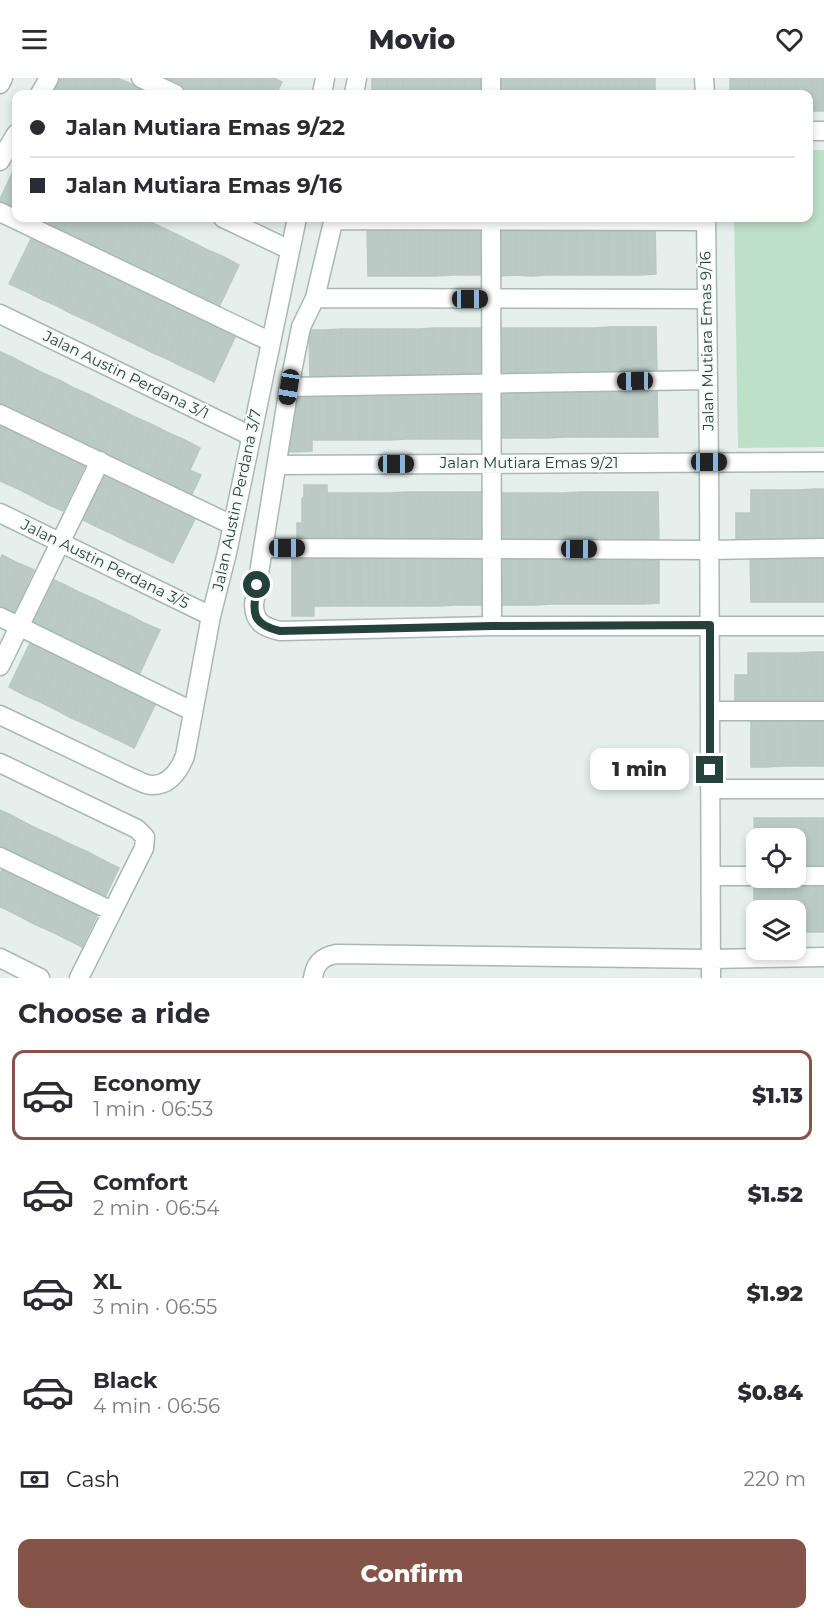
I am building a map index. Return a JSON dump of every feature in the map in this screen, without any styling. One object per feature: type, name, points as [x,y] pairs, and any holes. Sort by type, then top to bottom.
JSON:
[{"type":"street","points":[[0,84],[3,78]]},
{"type":"street","points":[[141,78],[166,90]]},
{"type":"street","points":[[0,161],[12,141]]},
{"type":"street","points":[[21,222],[271,342]]},
{"type":"street","points":[[231,222],[290,250]]},
{"type":"street","name":"Jalan Austin Perdana 3/7","points":[[0,715],[151,785],[170,780],[179,770],[185,756],[211,615],[296,222]]},
{"type":"street","points":[[333,222],[315,298],[301,327],[289,387],[254,613],[258,623],[266,628],[280,631],[492,626],[824,626]]},
{"type":"street","points":[[491,222],[492,626]]},
{"type":"street","name":"Jalan Mutiara Emas 9/16","points":[[705,222],[709,462],[711,978]]},
{"type":"street","points":[[315,298],[706,299]]},
{"type":"street","name":"Jalan Austin Perdana 3/1","points":[[0,314],[251,436]]},
{"type":"street","points":[[289,387],[707,380]]},
{"type":"street","points":[[0,414],[232,525]]},
{"type":"street","points":[[0,666],[100,461]]},
{"type":"street","name":"Jalan Mutiara Emas 9/21","points":[[277,465],[824,462]]},
{"type":"street","name":"Jalan Austin Perdana 3/5","points":[[0,513],[211,615]]},
{"type":"street","points":[[264,548],[708,550],[824,548]]},
{"type":"street","points":[[0,617],[192,711]]},
{"type":"street","points":[[710,711],[824,711]]},
{"type":"street","points":[[0,763],[142,832],[145,843],[79,978]]},
{"type":"street","points":[[710,789],[824,789]]},
{"type":"street","points":[[0,857],[112,911]]},
{"type":"street","points":[[711,876],[746,876]]},
{"type":"street","points":[[806,876],[824,876]]},
{"type":"street","points":[[313,978],[315,968],[320,961],[336,954],[711,959],[824,957]]},
{"type":"street","points":[[0,958],[40,978]]},
{"type":"green space","points":[[813,150],[824,150],[824,447],[738,448],[734,222],[813,222]]},
{"type":"building","points":[[59,78],[78,78],[73,90],[53,90]]},
{"type":"building","points":[[78,78],[98,78],[92,90],[73,90]]},
{"type":"building","points":[[98,78],[117,78],[111,90],[92,90]]},
{"type":"building","points":[[117,78],[134,85],[131,90],[111,90]]},
{"type":"building","points":[[165,78],[185,78],[179,89],[163,82]]},
{"type":"building","points":[[185,78],[205,78],[199,90],[179,89]]},
{"type":"building","points":[[205,78],[224,78],[218,90],[199,90]]},
{"type":"building","points":[[224,78],[244,78],[238,90],[218,90]]},
{"type":"building","points":[[244,78],[264,78],[258,90],[238,90]]},
{"type":"building","points":[[264,78],[274,78],[282,82],[278,90],[258,90]]},
{"type":"building","points":[[372,78],[387,78],[387,90],[372,90]]},
{"type":"building","points":[[387,78],[403,78],[403,90],[387,90]]},
{"type":"building","points":[[403,78],[418,78],[419,90],[403,90]]},
{"type":"building","points":[[418,78],[434,78],[434,90],[419,90]]},
{"type":"building","points":[[434,78],[450,78],[450,90],[434,90]]},
{"type":"building","points":[[450,78],[465,78],[465,90],[450,90]]},
{"type":"building","points":[[465,78],[483,78],[483,90],[465,90]]},
{"type":"building","points":[[496,78],[514,78],[515,90],[496,90]]},
{"type":"building","points":[[514,78],[530,78],[530,90],[515,90]]},
{"type":"building","points":[[530,78],[546,78],[546,90],[530,90]]},
{"type":"building","points":[[546,78],[561,78],[561,90],[546,90]]},
{"type":"building","points":[[561,78],[577,78],[577,90],[561,90]]},
{"type":"building","points":[[577,78],[592,78],[592,90],[577,90]]},
{"type":"building","points":[[592,78],[608,78],[608,90],[592,90]]},
{"type":"building","points":[[608,78],[623,78],[624,90],[608,90]]},
{"type":"building","points":[[623,78],[639,78],[639,90],[624,90]]},
{"type":"building","points":[[639,78],[655,78],[655,90],[639,90]]},
{"type":"building","points":[[730,78],[749,78],[749,90],[730,90]]},
{"type":"building","points":[[749,78],[765,78],[765,90],[749,90]]},
{"type":"building","points":[[765,78],[780,78],[781,90],[765,90]]},
{"type":"building","points":[[780,78],[796,78],[796,90],[781,90]]},
{"type":"building","points":[[796,78],[812,78],[812,90],[796,90]]},
{"type":"building","points":[[812,78],[824,78],[824,111],[813,111]]},
{"type":"building","points":[[134,85],[143,90],[131,90]]},
{"type":"building","points":[[12,174],[12,213],[0,207],[0,199]]},
{"type":"building","points":[[36,222],[47,222],[44,228]]},
{"type":"building","points":[[47,222],[66,222],[60,236],[44,228]]},
{"type":"building","points":[[66,222],[86,222],[75,244],[60,236]]},
{"type":"building","points":[[86,222],[105,222],[91,251],[75,244]]},
{"type":"building","points":[[105,222],[124,222],[107,259],[91,251]]},
{"type":"building","points":[[124,222],[144,222],[123,266],[107,259]]},
{"type":"building","points":[[144,222],[151,222],[161,227],[138,274],[123,266]]},
{"type":"building","points":[[640,224],[640,275],[625,275],[624,225]]},
{"type":"building","points":[[640,224],[655,224],[656,274],[640,275]]},
{"type":"building","points":[[420,225],[436,225],[436,276],[421,276]]},
{"type":"building","points":[[420,225],[421,276],[405,276],[405,226]]},
{"type":"building","points":[[436,225],[451,225],[452,275],[436,276]]},
{"type":"building","points":[[451,225],[467,225],[468,275],[452,275]]},
{"type":"building","points":[[467,225],[485,225],[486,275],[468,275]]},
{"type":"building","points":[[515,225],[516,275],[498,276],[497,226]]},
{"type":"building","points":[[515,225],[531,225],[531,276],[516,275]]},
{"type":"building","points":[[531,225],[546,225],[547,275],[531,276]]},
{"type":"building","points":[[546,225],[562,225],[562,275],[547,275]]},
{"type":"building","points":[[562,225],[577,225],[578,275],[562,275]]},
{"type":"building","points":[[577,225],[593,225],[594,275],[578,275]]},
{"type":"building","points":[[593,225],[609,225],[609,275],[594,275]]},
{"type":"building","points":[[609,225],[624,225],[625,275],[609,275]]},
{"type":"building","points":[[367,226],[389,226],[390,276],[368,276]]},
{"type":"building","points":[[389,226],[405,226],[405,276],[390,276]]},
{"type":"building","points":[[161,227],[176,234],[154,281],[138,274]]},
{"type":"building","points":[[176,234],[192,242],[170,289],[154,281]]},
{"type":"building","points":[[32,237],[48,244],[25,291],[9,284]]},
{"type":"building","points":[[192,242],[208,250],[185,296],[170,289]]},
{"type":"building","points":[[48,244],[63,252],[41,299],[25,291]]},
{"type":"building","points":[[208,250],[224,257],[201,304],[185,296]]},
{"type":"building","points":[[63,252],[79,260],[57,306],[41,299]]},
{"type":"building","points":[[224,257],[239,265],[217,311],[201,304]]},
{"type":"building","points":[[79,260],[95,267],[72,314],[57,306]]},
{"type":"building","points":[[95,267],[110,275],[88,321],[72,314]]},
{"type":"building","points":[[110,275],[126,282],[104,329],[88,321]]},
{"type":"building","points":[[126,282],[142,290],[120,337],[104,329]]},
{"type":"building","points":[[142,290],[158,297],[135,344],[120,337]]},
{"type":"building","points":[[158,297],[174,305],[151,352],[135,344]]},
{"type":"building","points":[[174,305],[189,312],[167,359],[151,352]]},
{"type":"building","points":[[189,312],[205,320],[183,367],[167,359]]},
{"type":"building","points":[[205,320],[221,328],[198,374],[183,367]]},
{"type":"building","points":[[609,327],[610,378],[594,378],[594,328]]},
{"type":"building","points":[[609,327],[625,327],[626,378],[610,378]]},
{"type":"building","points":[[625,327],[641,327],[641,377],[626,378]]},
{"type":"building","points":[[641,327],[656,327],[657,377],[641,377]]},
{"type":"building","points":[[221,328],[236,335],[214,382],[198,374]]},
{"type":"building","points":[[434,328],[435,379],[419,379],[419,329]]},
{"type":"building","points":[[434,328],[450,328],[451,379],[435,379]]},
{"type":"building","points":[[450,328],[466,328],[466,379],[451,379]]},
{"type":"building","points":[[466,328],[483,328],[484,378],[466,379]]},
{"type":"building","points":[[497,328],[516,328],[516,379],[498,379]]},
{"type":"building","points":[[516,328],[531,328],[532,378],[516,379]]},
{"type":"building","points":[[531,328],[547,328],[548,378],[532,378]]},
{"type":"building","points":[[547,328],[562,328],[563,378],[548,378]]},
{"type":"building","points":[[562,328],[578,328],[579,378],[563,378]]},
{"type":"building","points":[[578,328],[594,328],[594,378],[579,378]]},
{"type":"building","points":[[341,329],[341,380],[326,380],[325,330]]},
{"type":"building","points":[[341,329],[356,329],[357,380],[341,380]]},
{"type":"building","points":[[356,329],[372,329],[373,379],[357,380]]},
{"type":"building","points":[[372,329],[387,329],[388,379],[373,379]]},
{"type":"building","points":[[387,329],[403,329],[404,379],[388,379]]},
{"type":"building","points":[[403,329],[419,329],[419,379],[404,379]]},
{"type":"building","points":[[309,330],[325,330],[326,380],[310,380]]},
{"type":"building","points":[[0,352],[12,357],[0,381]]},
{"type":"building","points":[[12,357],[27,365],[5,412],[0,409],[0,381]]},
{"type":"building","points":[[27,365],[43,373],[20,419],[5,412]]},
{"type":"building","points":[[43,373],[59,380],[36,427],[20,419]]},
{"type":"building","points":[[59,380],[74,388],[52,434],[36,427]]},
{"type":"building","points":[[563,387],[579,387],[580,437],[564,437]]},
{"type":"building","points":[[563,387],[564,437],[549,438],[548,388]]},
{"type":"building","points":[[579,387],[595,387],[595,437],[580,437]]},
{"type":"building","points":[[595,387],[610,387],[611,437],[595,437]]},
{"type":"building","points":[[610,387],[626,387],[626,437],[611,437]]},
{"type":"building","points":[[626,387],[641,387],[642,437],[626,437]]},
{"type":"building","points":[[641,387],[657,387],[658,437],[642,437]]},
{"type":"building","points":[[74,388],[90,395],[68,442],[52,434]]},
{"type":"building","points":[[498,388],[517,388],[517,438],[499,438]]},
{"type":"building","points":[[517,388],[532,388],[533,438],[517,438]]},
{"type":"building","points":[[532,388],[548,388],[549,438],[533,438]]},
{"type":"building","points":[[374,389],[374,440],[359,440],[358,390]]},
{"type":"building","points":[[374,389],[390,389],[390,440],[374,440]]},
{"type":"building","points":[[390,389],[405,389],[406,439],[390,440]]},
{"type":"building","points":[[405,389],[421,389],[421,439],[406,439]]},
{"type":"building","points":[[421,389],[436,389],[437,439],[421,439]]},
{"type":"building","points":[[436,389],[452,389],[453,439],[437,439]]},
{"type":"building","points":[[452,389],[468,389],[468,439],[453,439]]},
{"type":"building","points":[[468,389],[485,389],[486,439],[468,439]]},
{"type":"building","points":[[293,390],[312,390],[312,451],[288,452],[288,429],[293,429]]},
{"type":"building","points":[[312,390],[327,390],[328,440],[312,440]]},
{"type":"building","points":[[327,390],[343,390],[344,440],[328,440]]},
{"type":"building","points":[[343,390],[358,390],[359,440],[344,440]]},
{"type":"building","points":[[90,395],[106,403],[83,450],[68,442]]},
{"type":"building","points":[[106,403],[121,410],[99,457],[83,450]]},
{"type":"building","points":[[121,410],[137,418],[115,465],[99,457]]},
{"type":"building","points":[[137,418],[153,425],[131,472],[115,465]]},
{"type":"building","points":[[0,423],[7,427],[0,441]]},
{"type":"building","points":[[153,425],[169,433],[146,480],[131,472]]},
{"type":"building","points":[[7,427],[23,434],[0,481],[0,441]]},
{"type":"building","points":[[169,433],[185,440],[162,487],[146,480]]},
{"type":"building","points":[[23,434],[38,442],[16,488],[0,481]]},
{"type":"building","points":[[185,440],[200,448],[190,470],[201,475],[189,500],[162,487]]},
{"type":"building","points":[[38,442],[54,449],[32,496],[16,488]]},
{"type":"building","points":[[54,449],[70,457],[47,504],[32,496]]},
{"type":"building","points":[[70,457],[86,464],[63,511],[47,504]]},
{"type":"building","points":[[101,472],[117,479],[95,526],[79,518]]},
{"type":"building","points":[[117,479],[132,487],[110,533],[95,526]]},
{"type":"building","points":[[304,485],[327,485],[328,543],[297,544],[297,523],[302,523]]},
{"type":"building","points":[[132,487],[148,494],[126,541],[110,533]]},
{"type":"building","points":[[814,489],[824,489],[824,539],[814,539]]},
{"type":"building","points":[[814,489],[814,539],[799,540],[798,490]]},
{"type":"building","points":[[751,490],[767,490],[768,540],[736,540],[736,513],[751,513]]},
{"type":"building","points":[[767,490],[782,490],[783,540],[768,540]]},
{"type":"building","points":[[782,490],[798,490],[799,540],[783,540]]},
{"type":"building","points":[[406,492],[406,543],[390,543],[390,493]]},
{"type":"building","points":[[406,492],[421,492],[422,542],[406,543]]},
{"type":"building","points":[[421,492],[437,492],[438,543],[422,542]]},
{"type":"building","points":[[437,492],[452,492],[453,542],[438,543]]},
{"type":"building","points":[[452,492],[468,492],[468,542],[453,542]]},
{"type":"building","points":[[468,492],[486,492],[486,542],[468,542]]},
{"type":"building","points":[[580,492],[580,543],[565,543],[564,493]]},
{"type":"building","points":[[580,492],[596,492],[596,542],[580,543]]},
{"type":"building","points":[[596,492],[611,492],[612,542],[596,542]]},
{"type":"building","points":[[611,492],[627,492],[627,542],[612,542]]},
{"type":"building","points":[[627,492],[642,492],[643,542],[627,542]]},
{"type":"building","points":[[642,492],[658,492],[659,542],[643,542]]},
{"type":"building","points":[[328,493],[343,493],[344,543],[328,543]]},
{"type":"building","points":[[343,493],[359,493],[359,543],[344,543]]},
{"type":"building","points":[[359,493],[374,493],[375,543],[359,543]]},
{"type":"building","points":[[374,493],[390,493],[390,543],[375,543]]},
{"type":"building","points":[[499,493],[518,493],[518,543],[500,543]]},
{"type":"building","points":[[518,493],[533,493],[534,543],[518,543]]},
{"type":"building","points":[[533,493],[549,493],[550,543],[534,543]]},
{"type":"building","points":[[549,493],[564,493],[565,543],[550,543]]},
{"type":"building","points":[[148,494],[164,502],[142,548],[126,541]]},
{"type":"building","points":[[164,502],[180,509],[158,556],[142,548]]},
{"type":"building","points":[[180,509],[196,517],[173,563],[158,556]]},
{"type":"building","points":[[750,552],[766,552],[767,602],[751,602]]},
{"type":"building","points":[[766,552],[782,552],[782,602],[767,602]]},
{"type":"building","points":[[782,552],[797,552],[798,602],[782,602]]},
{"type":"building","points":[[797,552],[813,552],[813,602],[798,602]]},
{"type":"building","points":[[813,552],[824,552],[824,602],[813,602]]},
{"type":"building","points":[[628,553],[643,553],[644,604],[628,604]]},
{"type":"building","points":[[628,553],[628,604],[613,604],[612,554]]},
{"type":"building","points":[[643,553],[659,553],[659,603],[644,604]]},
{"type":"building","points":[[534,554],[550,554],[550,604],[535,605]]},
{"type":"building","points":[[534,554],[535,605],[519,605],[519,555]]},
{"type":"building","points":[[550,554],[565,554],[566,604],[550,604]]},
{"type":"building","points":[[565,554],[581,554],[582,604],[566,604]]},
{"type":"building","points":[[581,554],[596,554],[597,604],[582,604]]},
{"type":"building","points":[[596,554],[612,554],[613,604],[597,604]]},
{"type":"building","points":[[2,555],[18,563],[0,601],[0,560]]},
{"type":"building","points":[[453,555],[469,555],[470,605],[454,605]]},
{"type":"building","points":[[453,555],[454,605],[439,606],[438,556]]},
{"type":"building","points":[[469,555],[487,555],[488,605],[470,605]]},
{"type":"building","points":[[500,555],[519,555],[519,605],[501,605]]},
{"type":"building","points":[[313,556],[314,616],[292,616],[292,557]]},
{"type":"building","points":[[313,556],[329,556],[329,606],[314,606]]},
{"type":"building","points":[[329,556],[344,556],[345,606],[329,606]]},
{"type":"building","points":[[344,556],[360,556],[361,606],[345,606]]},
{"type":"building","points":[[360,556],[376,556],[376,606],[361,606]]},
{"type":"building","points":[[376,556],[391,556],[392,606],[376,606]]},
{"type":"building","points":[[391,556],[407,556],[407,606],[392,606]]},
{"type":"building","points":[[407,556],[422,556],[423,606],[407,606]]},
{"type":"building","points":[[422,556],[438,556],[439,606],[423,606]]},
{"type":"building","points":[[18,563],[34,570],[12,617],[0,611],[0,601]]},
{"type":"building","points":[[50,578],[65,585],[43,632],[28,624]]},
{"type":"building","points":[[65,585],[81,593],[59,640],[43,632]]},
{"type":"building","points":[[81,593],[97,600],[75,647],[59,640]]},
{"type":"building","points":[[97,600],[113,608],[91,655],[75,647]]},
{"type":"building","points":[[113,608],[129,615],[106,662],[91,655]]},
{"type":"building","points":[[129,615],[144,623],[122,670],[106,662]]},
{"type":"building","points":[[144,623],[160,630],[138,677],[122,670]]},
{"type":"building","points":[[31,641],[47,648],[24,695],[9,687]]},
{"type":"building","points":[[47,648],[62,656],[40,702],[24,695]]},
{"type":"building","points":[[813,652],[824,652],[824,703],[814,703]]},
{"type":"building","points":[[813,652],[814,703],[798,703],[797,653]]},
{"type":"building","points":[[748,653],[766,653],[767,703],[735,703],[735,675],[748,675]]},
{"type":"building","points":[[766,653],[782,653],[783,703],[767,703]]},
{"type":"building","points":[[782,653],[797,653],[798,703],[783,703]]},
{"type":"building","points":[[62,656],[78,664],[56,710],[40,702]]},
{"type":"building","points":[[78,664],[94,671],[71,718],[56,710]]},
{"type":"building","points":[[94,671],[109,678],[87,725],[71,718]]},
{"type":"building","points":[[109,678],[125,686],[103,733],[87,725]]},
{"type":"building","points":[[125,686],[141,694],[118,740],[103,733]]},
{"type":"building","points":[[141,694],[157,701],[134,748],[118,740]]},
{"type":"building","points":[[766,716],[767,767],[751,767],[751,717]]},
{"type":"building","points":[[766,716],[782,716],[783,766],[767,767]]},
{"type":"building","points":[[782,716],[798,716],[798,766],[783,766]]},
{"type":"building","points":[[798,716],[813,716],[814,766],[798,766]]},
{"type":"building","points":[[813,716],[824,716],[824,766],[814,766]]},
{"type":"building","points":[[0,810],[9,814],[0,832]]},
{"type":"building","points":[[9,814],[24,822],[8,856],[0,851],[0,832]]},
{"type":"building","points":[[754,818],[770,818],[770,828],[754,828]]},
{"type":"building","points":[[770,818],[786,818],[786,828],[770,828]]},
{"type":"building","points":[[786,818],[801,818],[801,828],[786,828]]},
{"type":"building","points":[[801,818],[816,818],[817,868],[806,868],[806,828],[801,828]]},
{"type":"building","points":[[816,818],[824,818],[824,868],[817,868]]},
{"type":"building","points":[[24,822],[40,830],[24,863],[8,856]]},
{"type":"building","points":[[40,830],[56,837],[40,871],[24,863]]},
{"type":"building","points":[[56,837],[72,845],[56,878],[40,871]]},
{"type":"building","points":[[72,845],[88,852],[72,886],[56,878]]},
{"type":"building","points":[[88,852],[103,860],[87,894],[72,886]]},
{"type":"building","points":[[103,860],[119,868],[103,901],[87,894]]},
{"type":"building","points":[[3,867],[19,875],[3,908],[0,907],[0,874]]},
{"type":"building","points":[[19,875],[35,882],[19,916],[3,908]]},
{"type":"building","points":[[35,882],[51,890],[34,924],[19,916]]},
{"type":"building","points":[[806,882],[816,882],[817,932],[806,932],[806,900],[801,900],[801,888],[806,888]]},
{"type":"building","points":[[816,882],[824,882],[824,932],[817,932]]},
{"type":"building","points":[[754,888],[770,888],[770,900],[754,900]]},
{"type":"building","points":[[770,888],[785,888],[785,900],[770,900]]},
{"type":"building","points":[[785,888],[801,888],[801,900],[785,900]]},
{"type":"building","points":[[51,890],[67,898],[50,931],[34,924]]},
{"type":"building","points":[[67,898],[82,905],[66,939],[50,931]]},
{"type":"building","points":[[82,905],[98,913],[82,947],[66,939]]},
{"type":"route","points":[[257,585],[254,613],[258,623],[266,628],[280,631],[492,626],[710,625],[710,770]]}]
